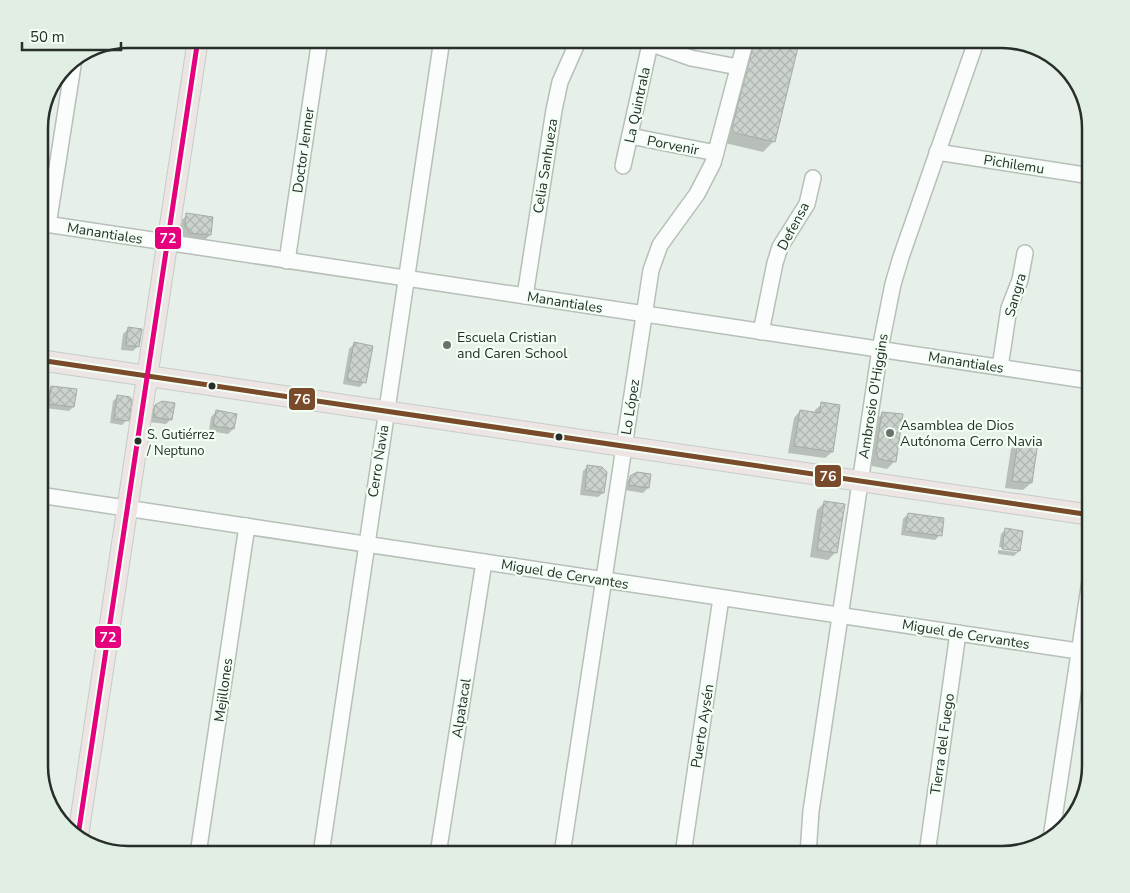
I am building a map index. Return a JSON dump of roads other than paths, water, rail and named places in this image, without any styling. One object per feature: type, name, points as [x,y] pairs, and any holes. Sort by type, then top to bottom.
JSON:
[{"type":"main road","points":[[79,829],[197,47]]},
{"type":"main road","points":[[48,361],[1082,514]]},
{"type":"street","name":"Doctor Jenner","points":[[287,261],[319,47]]},
{"type":"street","name":"Cerro Navia","points":[[322,846],[441,47]]},
{"type":"street","name":"Celia Sanhueza","points":[[525,296],[556,100],[560,82],[575,47]]},
{"type":"street","name":"La Quintrala","points":[[624,166],[643,47]]},
{"type":"street","points":[[661,47],[691,58],[738,67]]},
{"type":"street","name":"Lo López","points":[[563,846],[651,270],[660,245],[703,184],[716,153],[744,47]]},
{"type":"street","name":"Ambrosio O'Higgins","points":[[809,846],[811,811],[860,480],[880,349],[893,284],[974,47]]},
{"type":"street","points":[[48,202],[72,70]]},
{"type":"street","name":"Porvenir","points":[[630,136],[716,153]]},
{"type":"street","name":"Pichilemu","points":[[937,152],[1082,175]]},
{"type":"street","name":"Defensa","points":[[761,332],[780,247],[807,204],[814,178]]},
{"type":"street","name":"Manantiales","points":[[48,225],[1082,380]]},
{"type":"street","name":"Sangra","points":[[1000,367],[1009,308],[1020,280],[1025,253]]},
{"type":"street","name":"Miguel de Cervantes","points":[[48,496],[1082,651]]},
{"type":"street","name":"Mejillones","points":[[199,846],[247,526]]},
{"type":"street","name":"Alpatacal","points":[[439,846],[484,562]]},
{"type":"street","name":"Puerto Aysén","points":[[683,846],[721,598]]},
{"type":"street","name":"Tierra del Fuego","points":[[927,846],[958,633]]},
{"type":"street","points":[[1053,827],[1082,673]]},
{"type":"place","name":"Escuela Cristian and Caren School","points":[[447,345]]},
{"type":"place","name":"Asamblea de Dios Autónoma Cerro Navia","points":[[890,433]]},
{"type":"place","name":"S. Gutiérrez / Neptuno","points":[[138,441]]}]
